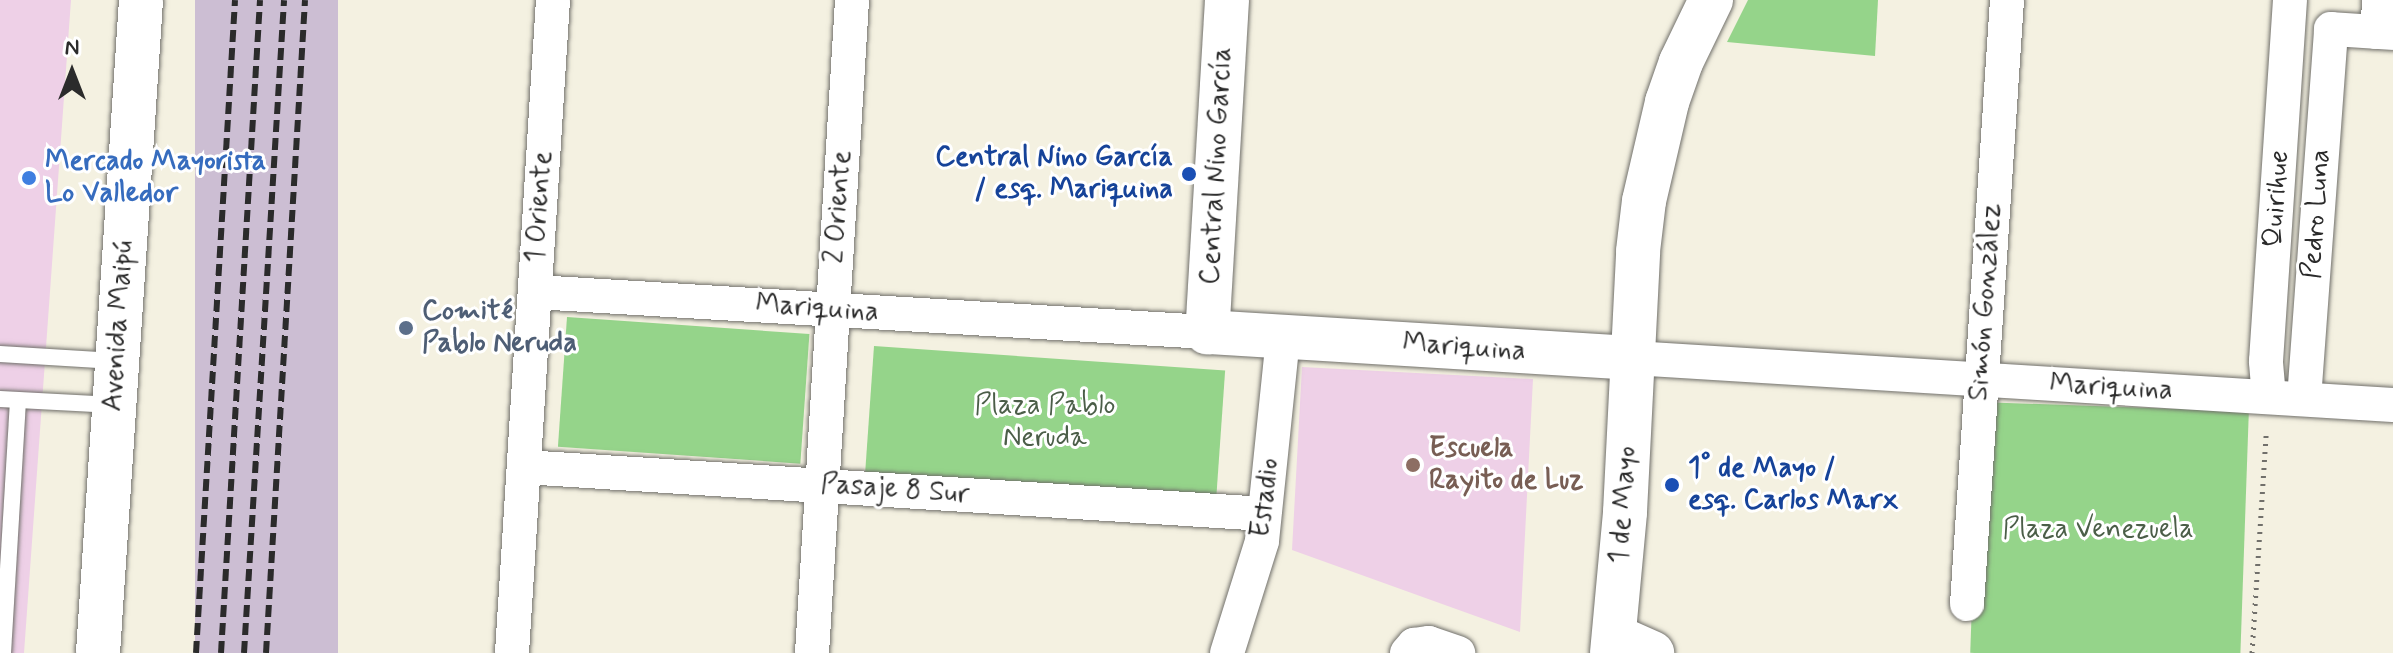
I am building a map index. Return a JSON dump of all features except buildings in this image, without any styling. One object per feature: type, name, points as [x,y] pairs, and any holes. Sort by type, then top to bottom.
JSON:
[{"type":"street","name":"Avenida Maipú","points":[[98,653],[141,0]]},
{"type":"street","name":"1 Oriente","points":[[512,653],[553,0]]},
{"type":"street","name":"2 Oriente","points":[[812,653],[852,0]]},
{"type":"street","name":"Central Nino García","points":[[1207,332],[1227,0]]},
{"type":"street","name":"1 de Mayo","points":[[1626,647],[1625,512],[1638,251],[1653,154],[1681,62],[1711,0]]},
{"type":"street","name":"Simón González","points":[[1967,604],[2007,0]]},
{"type":"street","name":"Quirihue","points":[[2269,397],[2266,361],[2290,0]]},
{"type":"street","name":"Pedro Luna","points":[[2304,399],[2331,29],[2383,22]]},
{"type":"street","name":"Mariquina","points":[[535,292],[2393,405]]},
{"type":"street","name":"Estadio","points":[[1227,653],[1257,559],[1265,514],[1283,338]]},
{"type":"street","name":"Pasaje 8 Sur","points":[[524,467],[1265,514]]},
{"type":"street","points":[[1407,653],[1414,645],[1429,643],[1458,653]]},
{"type":"lane","points":[[0,354],[116,361]]},
{"type":"lane","points":[[0,399],[114,405]]},
{"type":"lane","points":[[3,653],[18,400]]},
{"type":"path","points":[[2252,653],[2269,397]]},
{"type":"shaded area","name":"Mercado Mayorista Lo Valledor","points":[[0,0],[71,0],[24,653],[0,653]]},
{"type":"shaded area","points":[[195,0],[338,0],[338,653],[195,653]]},
{"type":"shaded area","name":"Escuela Rayito de Luz","points":[[1302,367],[1533,379],[1520,632],[1292,550]]},
{"type":"green space","points":[[1748,0],[1878,0],[1875,56],[1727,42]]},
{"type":"green space","points":[[567,317],[809,334],[800,464],[558,447]]},
{"type":"green space","name":"Plaza Pablo Neruda","points":[[874,346],[1225,371],[1216,496],[865,472]]},
{"type":"green space","name":"Plaza Venezuela","points":[[1979,402],[2249,411],[2240,653],[1970,653]]},
{"type":"railway","points":[[196,653],[235,0]]},
{"type":"railway","points":[[221,653],[260,0]]},
{"type":"railway","points":[[244,653],[284,0]]},
{"type":"railway","points":[[266,653],[305,0]]},
{"type":"place","name":"Central Nino García / esq. Mariquina","points":[[1189,174]]},
{"type":"place","name":"Mercado Mayorista Lo Valledor","points":[[29,178]]},
{"type":"place","name":"Comité Pablo Neruda","points":[[406,328]]},
{"type":"place","name":"Escuela Rayito de Luz","points":[[1413,465]]},
{"type":"place","name":"1° de Mayo / esq. Carlos Marx","points":[[1672,485]]}]
